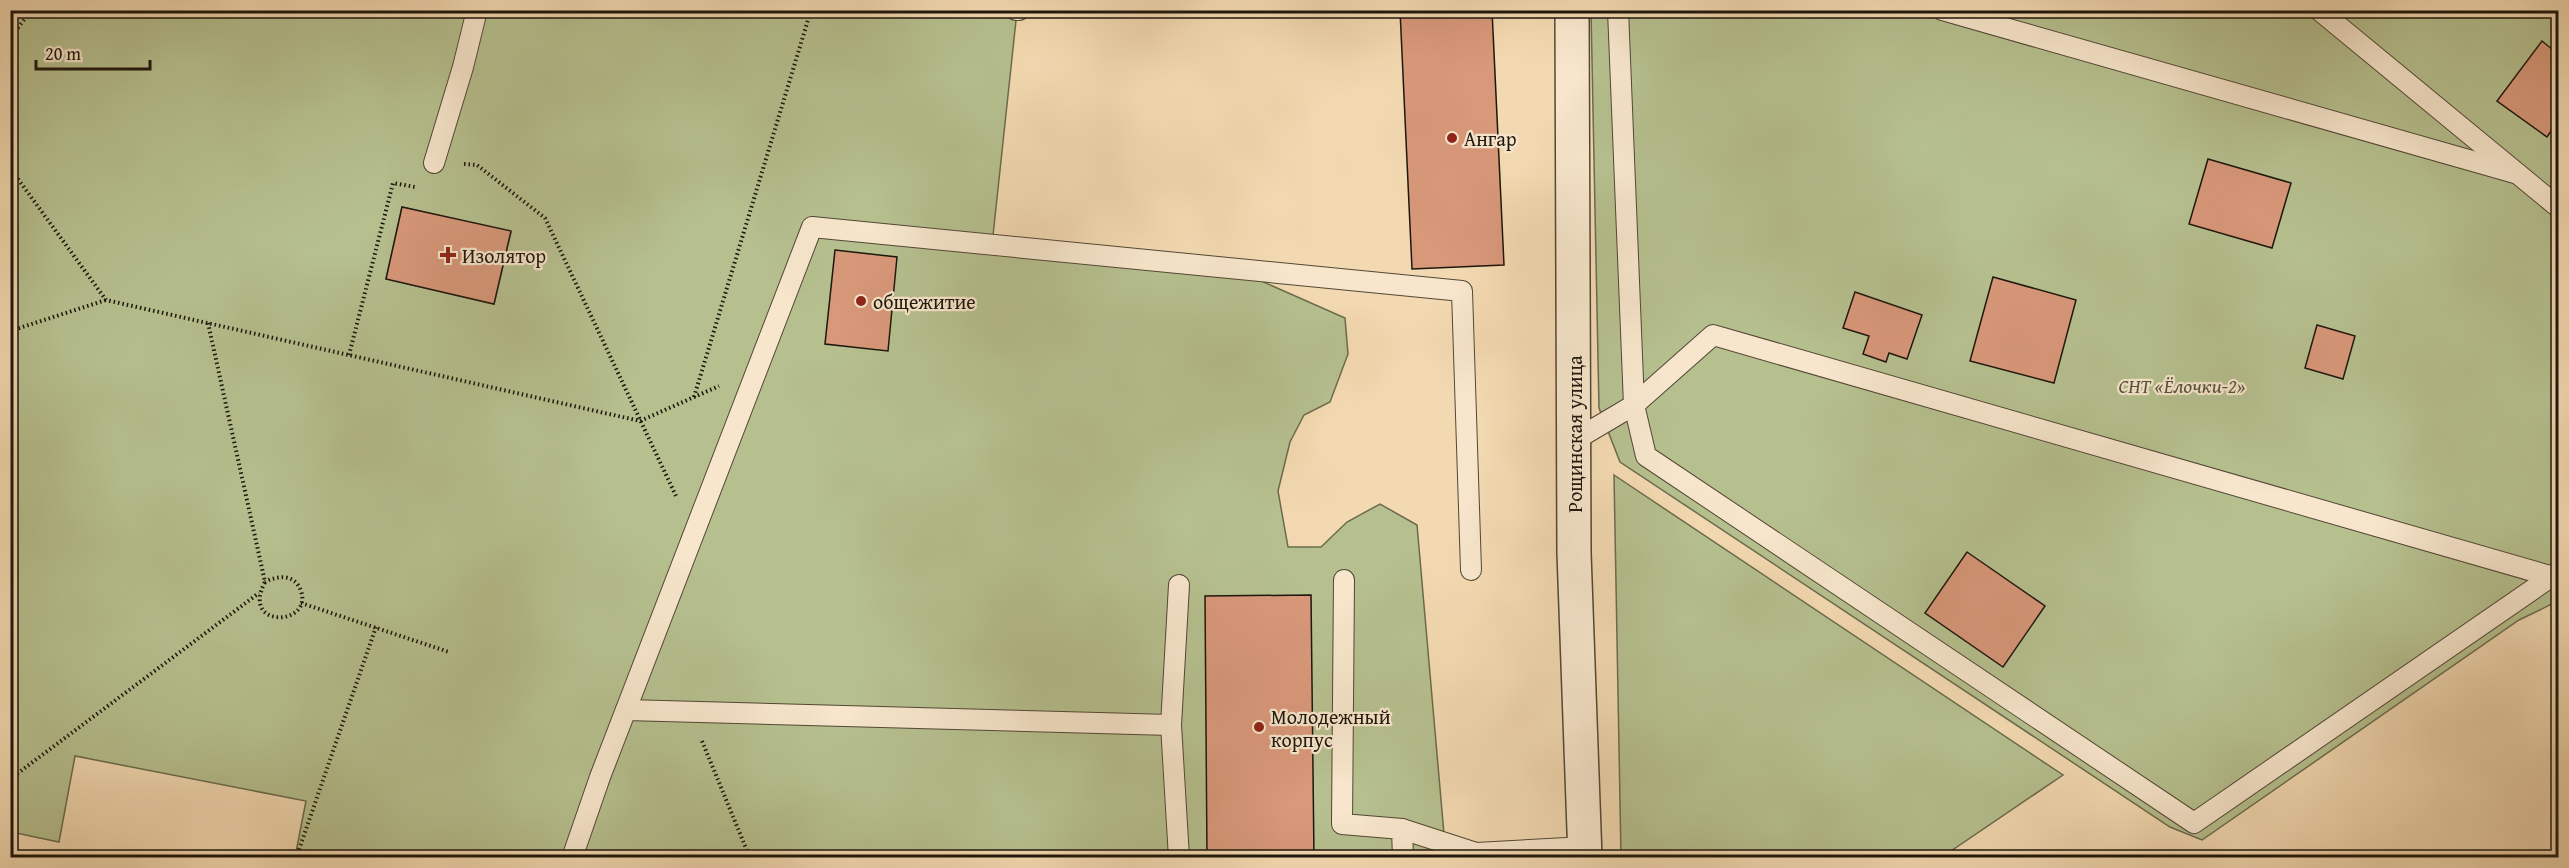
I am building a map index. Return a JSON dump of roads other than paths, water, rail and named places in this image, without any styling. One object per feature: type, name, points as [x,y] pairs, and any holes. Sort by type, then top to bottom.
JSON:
[{"type":"street","name":"Рощинская улица","points":[[1572,10],[1574,553],[1585,852]]},
{"type":"lane","points":[[434,163],[463,67],[477,10]]},
{"type":"lane","points":[[1618,10],[1634,405],[1646,456],[2194,824],[2554,574]]},
{"type":"lane","points":[[1942,10],[2518,174]]},
{"type":"lane","points":[[2319,10],[2559,207]]},
{"type":"lane","points":[[572,858],[626,710],[812,227],[1462,291],[1471,570]]},
{"type":"lane","points":[[1575,440],[1634,405],[1713,335],[2554,574]]},
{"type":"lane","points":[[1344,580],[1342,824],[1402,829],[1476,853],[1585,852]]},
{"type":"lane","points":[[1179,585],[1171,725],[1179,858]]},
{"type":"lane","points":[[626,710],[1171,725]]},
{"type":"lane","points":[[1402,829],[1403,858]]},
{"type":"place","name":"Ангар","points":[[1452,138]]},
{"type":"place","name":"Изолятор","points":[[448,255]]},
{"type":"place","name":"общежитие","points":[[861,301]]},
{"type":"place","name":"Молодежный корпус","points":[[1259,727]]},
{"type":"park label","name":"СНТ «Ёлочки-2»","points":[[2182,385]]}]
